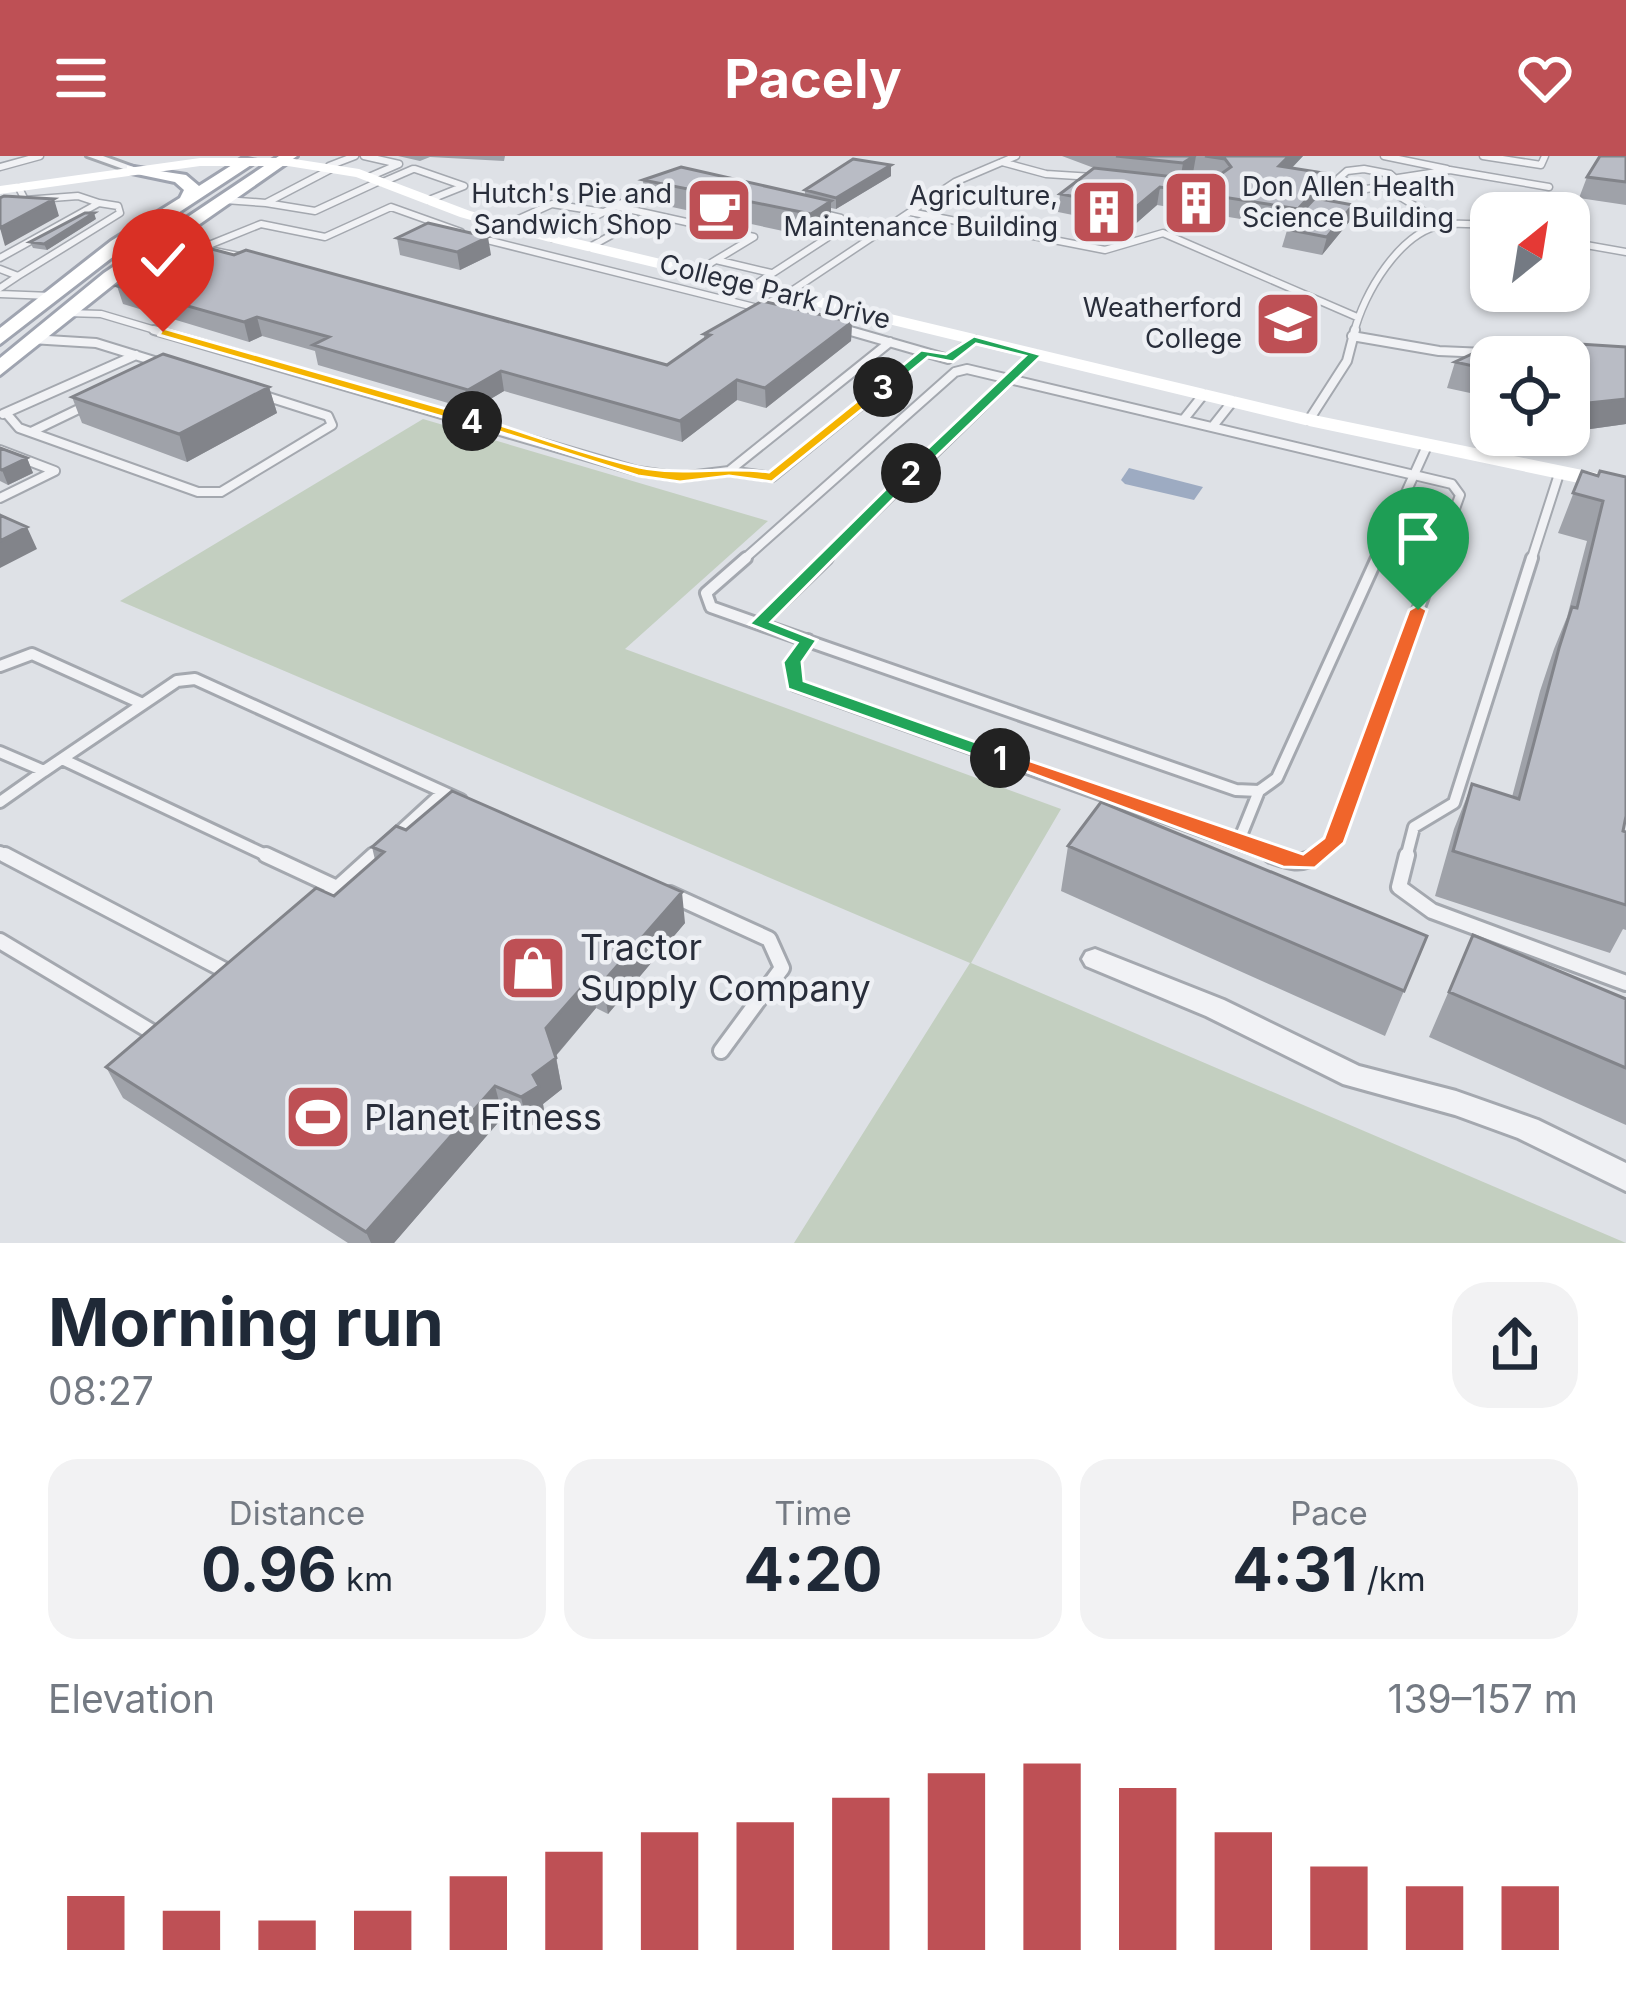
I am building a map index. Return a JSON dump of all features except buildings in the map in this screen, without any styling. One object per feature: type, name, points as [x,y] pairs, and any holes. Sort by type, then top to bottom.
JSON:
[{"type":"main road","points":[[0,369],[57,304],[188,196],[253,158]]},
{"type":"main road","points":[[0,338],[164,241],[285,159]]},
{"type":"main road","points":[[134,169],[180,178],[193,189],[188,196]]},
{"type":"street","points":[[92,156],[134,169]]},
{"type":"street","name":"College Park Drive","points":[[0,190],[134,169],[253,158],[332,167],[503,226],[753,286],[783,304],[866,314],[1309,420],[1626,486]]},
{"type":"street","points":[[1095,959],[1215,1008],[1353,1076],[1456,1103],[1528,1129],[1626,1178]]},
{"type":"lane","points":[[0,167],[40,156]]},
{"type":"lane","points":[[266,203],[360,156],[464,186],[429,200]]},
{"type":"lane","points":[[206,246],[262,224],[325,237],[391,207],[475,237],[757,308],[783,304],[955,182],[1016,156]]},
{"type":"lane","points":[[1384,156],[1549,187]]},
{"type":"lane","points":[[1483,156],[1540,165],[1545,156]]},
{"type":"lane","points":[[1002,162],[1046,174],[1104,177]]},
{"type":"lane","points":[[378,180],[399,164]]},
{"type":"lane","points":[[225,200],[315,211],[378,180],[415,170]]},
{"type":"lane","points":[[1445,224],[1387,190],[1353,186],[1339,176],[1364,170],[1398,178],[1450,170]]},
{"type":"lane","points":[[1387,190],[1400,186],[1398,178]]},
{"type":"lane","points":[[1172,186],[1184,188],[1209,192],[1220,184],[1201,179],[1184,188]]},
{"type":"lane","points":[[551,238],[667,182]]},
{"type":"lane","points":[[0,291],[120,213],[118,206],[78,196],[25,200],[19,188]]},
{"type":"lane","points":[[0,258],[98,203]]},
{"type":"lane","points":[[503,226],[552,204],[603,212]]},
{"type":"lane","points":[[614,206],[754,237],[696,272]]},
{"type":"lane","points":[[910,212],[1114,251],[1139,234],[1163,233],[1357,317]]},
{"type":"lane","points":[[753,286],[836,232],[841,218],[819,213]]},
{"type":"lane","points":[[590,248],[650,214]]},
{"type":"lane","points":[[1309,420],[1347,361],[1357,317],[1413,236],[1445,224],[1470,225]]},
{"type":"lane","points":[[164,241],[258,260]]},
{"type":"lane","points":[[1590,246],[1626,252]]},
{"type":"lane","points":[[597,268],[620,254]]},
{"type":"lane","points":[[716,260],[772,273]]},
{"type":"lane","points":[[0,269],[18,276]]},
{"type":"lane","points":[[0,291],[101,314],[638,471],[680,477],[729,471],[772,477],[926,352]]},
{"type":"lane","points":[[738,320],[757,308],[783,304]]},
{"type":"lane","points":[[845,329],[866,314]]},
{"type":"lane","points":[[823,324],[948,359],[974,340]]},
{"type":"lane","points":[[1352,336],[1470,354]]},
{"type":"lane","points":[[31,339],[96,343],[169,366],[149,375]]},
{"type":"lane","points":[[729,471],[890,342]]},
{"type":"lane","points":[[758,624],[1035,355]]},
{"type":"lane","points":[[136,356],[3,414],[19,428],[198,491],[221,492],[332,425],[328,416],[260,394]]},
{"type":"lane","points":[[808,640],[792,662],[795,685],[1291,862],[1307,862],[1334,843],[1460,495],[1452,484],[1010,376],[982,370],[955,372],[706,593],[711,607],[758,624],[808,640],[1236,790],[1259,791]]},
{"type":"lane","points":[[1184,418],[1204,395]]},
{"type":"lane","points":[[1214,426],[1232,402]]},
{"type":"lane","points":[[31,432],[90,404]]},
{"type":"lane","points":[[1238,843],[1259,791],[1277,778],[1427,446]]},
{"type":"lane","points":[[0,450],[55,471],[0,498]]},
{"type":"lane","points":[[1559,474],[1454,803],[1414,827],[1399,886],[1432,911],[1626,983]]},
{"type":"lane","points":[[0,666],[32,653],[142,704]]},
{"type":"lane","points":[[0,802],[177,681],[196,680],[465,801]]},
{"type":"lane","points":[[0,752],[44,771]]},
{"type":"lane","points":[[62,759],[337,888]]},
{"type":"lane","points":[[304,918],[443,792]]},
{"type":"lane","points":[[0,852],[238,977],[225,990]]},
{"type":"lane","points":[[660,890],[769,939],[782,968],[721,1051]]},
{"type":"lane","points":[[0,941],[158,1035],[171,1032]]},
{"type":"green space","points":[[423,419],[768,521],[625,649],[1061,809],[971,963],[1626,1243],[794,1243],[970,963],[120,601]]},
{"type":"water","points":[[1129,468],[1203,487],[1194,500],[1125,484],[1121,480]]},
{"type":"place","name":"Don Allen Health Science Building","points":[[1196,203]]},
{"type":"place","name":"Hutch's Pie and Sandwich Shop","points":[[719,210]]},
{"type":"place","name":"Agriculture, Maintenance Building","points":[[1104,212]]},
{"type":"place","name":"Weatherford College","points":[[1288,324]]},
{"type":"place","name":"Tractor Supply Company","points":[[533,968]]},
{"type":"place","name":"Planet Fitness","points":[[318,1117]]},
{"type":"route","points":[[163,332],[638,471],[680,477],[729,471],[772,477],[926,352],[948,359],[974,340],[1035,355],[758,624],[808,640],[792,662],[795,685],[1291,862],[1307,862],[1334,843],[1418,610]]}]
